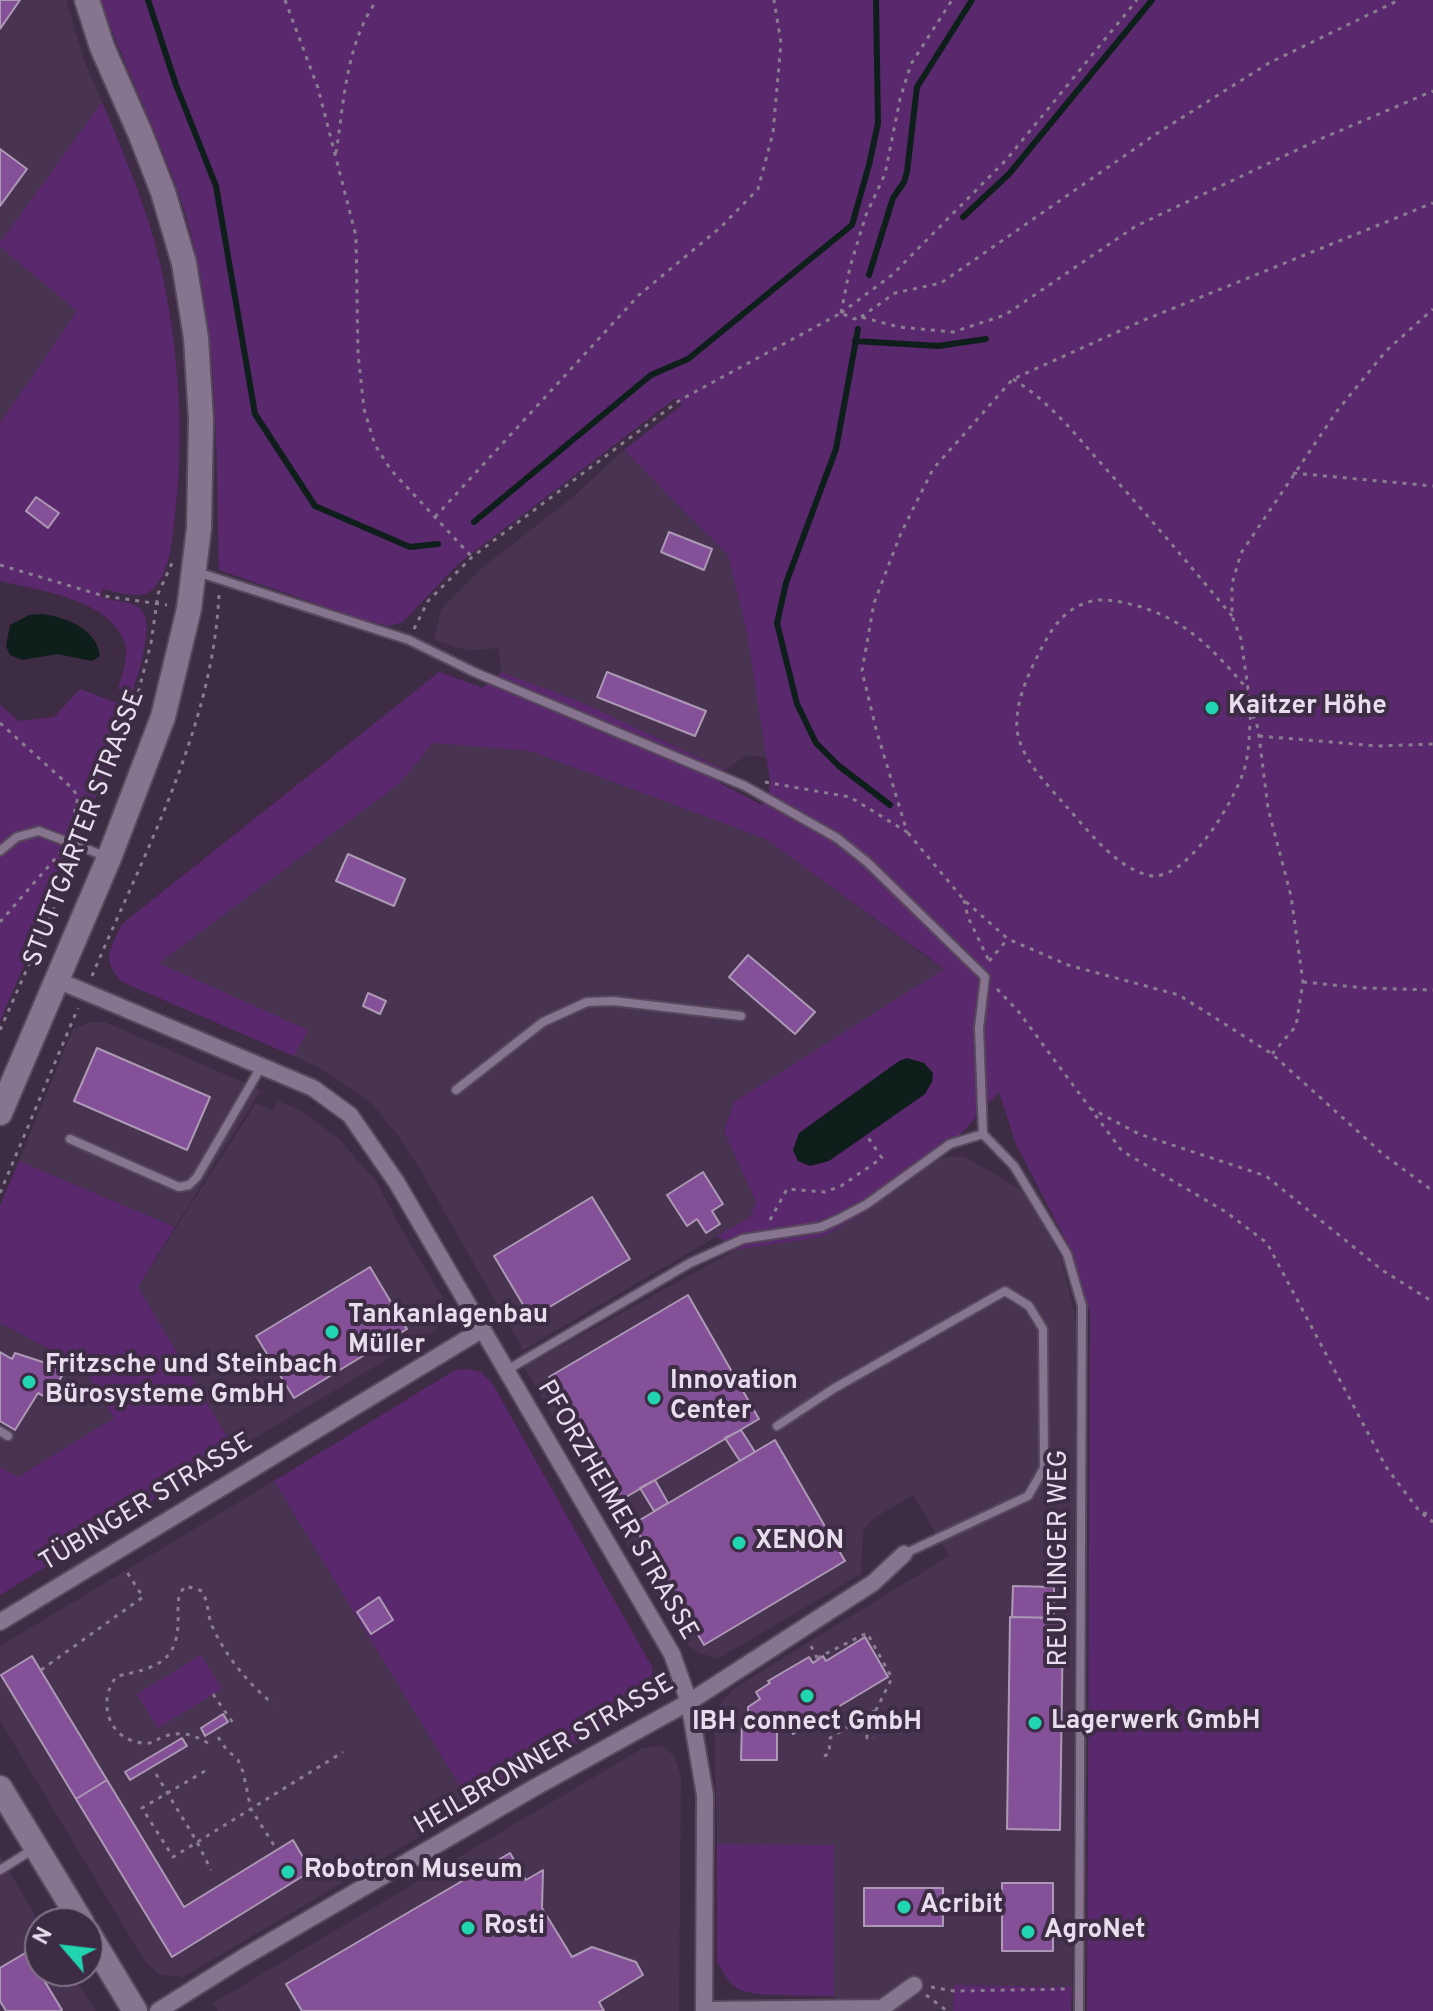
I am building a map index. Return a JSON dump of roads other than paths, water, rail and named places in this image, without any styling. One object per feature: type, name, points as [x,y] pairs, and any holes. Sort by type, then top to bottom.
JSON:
[{"type":"main road","name":"STUTTGARTER STRASSE","points":[[0,1113],[109,858],[163,717],[189,609],[185,565],[202,474],[196,338],[184,263],[163,192],[102,47],[87,0]]},
{"type":"main road","points":[[0,1788],[72,1907]]},
{"type":"main road","points":[[104,1960],[135,2011]]},
{"type":"street","name":"PFORZHEIMER STRASSE","points":[[57,980],[313,1088],[350,1115],[397,1183],[672,1654],[689,1702],[705,1795],[704,2010],[882,2008],[914,1985]]},
{"type":"street","name":"TÜBINGER STRASSE","points":[[0,1622],[483,1329]]},
{"type":"street","name":"HEILBRONNER STRASSE","points":[[158,2011],[244,1957],[532,1789],[689,1702],[873,1583],[904,1554]]},
{"type":"lane","points":[[185,565],[409,640],[474,672],[745,786],[837,838],[867,862],[985,977],[979,1028],[983,1134],[950,1144],[867,1204],[821,1227],[743,1239],[690,1263],[506,1370]]},
{"type":"lane","points":[[0,851],[17,837],[39,831],[109,858]]},
{"type":"lane","points":[[456,1090],[543,1022],[587,1002],[613,1001],[741,1016]]},
{"type":"lane","points":[[70,1139],[179,1187],[189,1185],[197,1177],[261,1066]]},
{"type":"lane","name":"REUTLINGER WEG","points":[[983,1134],[1014,1166],[1067,1254],[1082,1306],[1079,2011]]},
{"type":"lane","points":[[777,1426],[833,1389],[1005,1291],[1029,1306],[1043,1329],[1044,1468],[1028,1496],[904,1554]]},
{"type":"lane","points":[[0,1870],[36,1848]]},
{"type":"waterway","points":[[148,0],[176,85],[216,186],[255,414],[315,506],[410,547],[438,544]]},
{"type":"waterway","points":[[474,522],[651,375],[688,359],[852,225],[878,123],[876,0]]},
{"type":"waterway","points":[[869,275],[893,198],[907,172],[917,87],[972,0]]},
{"type":"waterway","points":[[963,217],[1009,174],[1152,0]]},
{"type":"waterway","points":[[858,329],[836,449],[786,583],[777,623],[797,704],[816,743],[839,766],[890,805]]},
{"type":"waterway","points":[[855,341],[938,346],[986,339]]},
{"type":"place","name":"Kaitzer Höhe","points":[[1212,708]]},
{"type":"place","name":"Tankanlagenbau Müller","points":[[332,1332]]},
{"type":"place","name":"Fritzsche und Steinbach Bürosysteme GmbH","points":[[29,1382]]},
{"type":"place","name":"Innovation Center","points":[[654,1398]]},
{"type":"place","name":"XENON","points":[[739,1543]]},
{"type":"place","name":"IBH connect GmbH","points":[[807,1696]]},
{"type":"place","name":"Lagerwerk GmbH","points":[[1035,1723]]},
{"type":"place","name":"Robotron Museum","points":[[288,1872]]},
{"type":"place","name":"Acribit","points":[[904,1907]]},
{"type":"place","name":"Rosti","points":[[468,1928]]},
{"type":"place","name":"AgroNet","points":[[1028,1932]]}]
